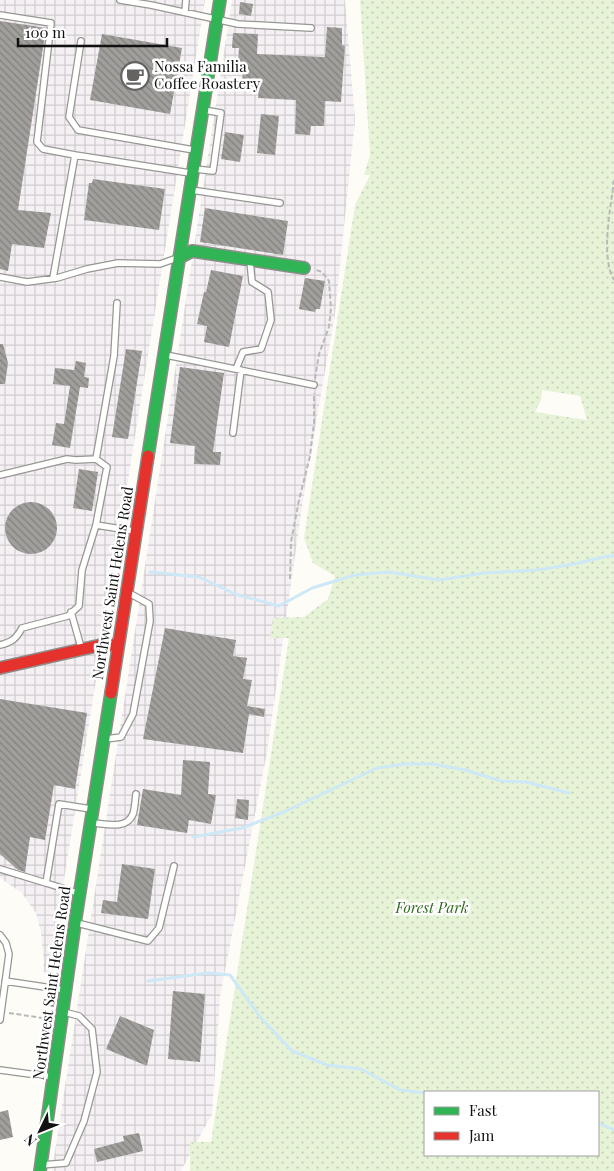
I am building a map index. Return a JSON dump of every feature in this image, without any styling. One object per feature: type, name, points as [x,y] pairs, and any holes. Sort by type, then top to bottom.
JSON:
[{"type":"main road","name":"Northwest Saint Helens Road","points":[[40,1168],[61,1016],[126,592],[220,0]]},
{"type":"main road","points":[[179,258],[192,251],[304,268]]},
{"type":"main road","points":[[0,668],[100,644],[118,645]]},
{"type":"lane","points":[[120,0],[238,24],[311,28]]},
{"type":"lane","points":[[185,12],[186,0]]},
{"type":"lane","points":[[0,15],[51,23],[37,142],[44,149],[193,171],[213,170],[221,113],[202,110]]},
{"type":"lane","points":[[81,41],[69,117],[78,130],[196,150]]},
{"type":"lane","points":[[53,278],[76,155]]},
{"type":"lane","points":[[190,189],[280,202]]},
{"type":"lane","points":[[0,277],[27,282],[118,263],[160,264],[179,258]]},
{"type":"lane","points":[[233,433],[239,370],[243,352],[261,349],[271,320],[268,292],[252,282],[250,260]]},
{"type":"lane","points":[[96,459],[114,356],[117,303]]},
{"type":"lane","points":[[164,354],[314,385]]},
{"type":"lane","points":[[0,475],[67,458],[96,459],[108,467],[96,525],[82,570],[79,606],[68,616],[22,628],[16,639],[0,645]]},
{"type":"lane","points":[[96,525],[136,532]]},
{"type":"lane","points":[[104,739],[121,737],[133,714],[150,621],[149,604],[126,592]]},
{"type":"lane","points":[[72,612],[82,649]]},
{"type":"lane","points":[[91,823],[119,825],[125,823],[133,814],[136,794]]},
{"type":"lane","points":[[46,883],[59,804],[93,809]]},
{"type":"lane","points":[[75,923],[148,941],[159,928],[174,866]]},
{"type":"lane","points":[[0,868],[80,893]]},
{"type":"lane","points":[[0,935],[8,949],[0,1020]]},
{"type":"lane","points":[[5,981],[65,990]]},
{"type":"lane","points":[[40,1168],[66,1163],[84,1121],[97,1072],[92,1029],[79,1016],[61,1016]]},
{"type":"lane","points":[[0,1070],[53,1077]]},
{"type":"path","points":[[614,180],[607,247],[611,276],[614,280]]},
{"type":"path","points":[[290,579],[291,542],[310,456],[314,423],[314,385],[319,354],[329,327],[331,308],[329,280],[322,272],[304,268]]},
{"type":"path","points":[[1,1012],[61,1016]]},
{"type":"shaded area","points":[[0,0],[205,0],[49,973],[43,972],[41,932],[36,913],[22,893],[0,878]]},
{"type":"shaded area","points":[[232,0],[345,0],[355,120],[335,314],[305,486],[267,752],[220,997],[212,1114],[181,1171],[52,1171]]},
{"type":"green space","name":"Forest Park","points":[[360,0],[614,0],[614,1171],[190,1171],[190,1142],[211,1142],[289,638],[270,638],[273,618],[304,617],[328,599],[335,576],[313,563],[304,538],[355,205],[370,175],[364,175],[370,155]],"holes":[[[542,390],[580,396],[587,420],[535,412],[541,400]]]},
{"type":"building","points":[[240,2],[253,4],[251,16],[239,14]]},
{"type":"building","points":[[0,21],[46,28],[18,210],[51,213],[44,248],[12,244],[8,271],[0,269]]},
{"type":"building","points":[[327,27],[342,28],[342,45],[345,46],[341,102],[325,101],[324,126],[311,126],[310,135],[295,134],[296,100],[258,98],[259,87],[242,86],[243,62],[238,62],[239,48],[232,48],[233,33],[258,34],[257,54],[325,57]]},
{"type":"building","points":[[102,34],[182,48],[170,114],[90,100]]},
{"type":"building","points":[[261,114],[279,116],[275,155],[257,153]]},
{"type":"building","points":[[225,132],[244,135],[240,162],[221,159]]},
{"type":"building","points":[[93,179],[165,189],[159,230],[84,220],[89,183],[92,183]]},
{"type":"building","points":[[205,208],[288,221],[283,255],[200,242]]},
{"type":"building","points":[[211,270],[243,276],[229,347],[204,342],[207,326],[197,324]]},
{"type":"building","points":[[305,278],[325,281],[320,309],[316,309],[315,312],[299,309]]},
{"type":"building","points":[[0,344],[3,344],[8,363],[5,384],[0,384]]},
{"type":"building","points":[[126,349],[142,351],[128,439],[112,437]]},
{"type":"building","points":[[76,361],[86,363],[84,377],[89,378],[88,388],[80,387],[70,448],[52,445],[56,423],[64,424],[70,386],[53,384],[55,368],[74,370]]},
{"type":"building","points":[[180,367],[224,373],[213,452],[221,452],[220,465],[194,464],[195,446],[170,443]]},
{"type":"building","points":[[79,469],[98,472],[92,511],[73,508]]},
{"type":"building","points":[[31,502],[41,504],[49,510],[55,518],[57,528],[55,538],[49,546],[41,552],[31,554],[21,552],[13,546],[7,538],[5,528],[7,518],[13,510],[21,504]]},
{"type":"building","points":[[165,628],[236,640],[233,656],[247,658],[243,679],[252,680],[247,706],[265,709],[264,717],[249,714],[243,753],[143,739]]},
{"type":"building","points":[[0,699],[87,713],[75,789],[54,785],[45,840],[30,837],[25,872],[18,870],[0,854]]},
{"type":"building","points":[[183,760],[210,762],[208,794],[216,795],[211,824],[189,820],[187,833],[137,825],[143,789],[181,795]]},
{"type":"building","points":[[237,799],[249,800],[248,820],[235,818]]},
{"type":"building","points":[[122,864],[155,869],[148,919],[101,913],[103,900],[117,902]]},
{"type":"building","points":[[173,991],[205,994],[200,1062],[168,1059]]},
{"type":"building","points":[[120,1016],[154,1030],[147,1066],[106,1049]]},
{"type":"building","points":[[8,1110],[13,1137],[0,1140],[0,1112]]},
{"type":"building","points":[[139,1133],[143,1151],[97,1162],[94,1149],[124,1141],[123,1136]]},
{"type":"waterway","points":[[150,572],[199,577],[235,594],[279,606],[312,588],[355,575],[389,572],[439,580],[484,573],[537,570],[614,556]]},
{"type":"waterway","points":[[193,837],[242,828],[286,811],[377,768],[405,764],[433,764],[465,770],[501,781],[526,782],[569,793]]},
{"type":"waterway","points":[[148,981],[208,973],[230,975],[261,1018],[292,1051],[327,1065],[361,1069],[400,1090],[424,1093]]},
{"type":"waterway","points":[[599,1123],[614,1130]]},
{"type":"traffic: fast","points":[[148,456],[220,0]]},
{"type":"traffic: fast","points":[[179,258],[192,251],[304,268]]},
{"type":"traffic: fast","points":[[40,1171],[75,923],[111,693]]},
{"type":"traffic: jam","points":[[111,693],[148,456]]},
{"type":"traffic: jam","points":[[0,668],[101,645],[118,645]]},
{"type":"place","name":"Nossa Familia Coffee Roastery","points":[[135,76]]}]
